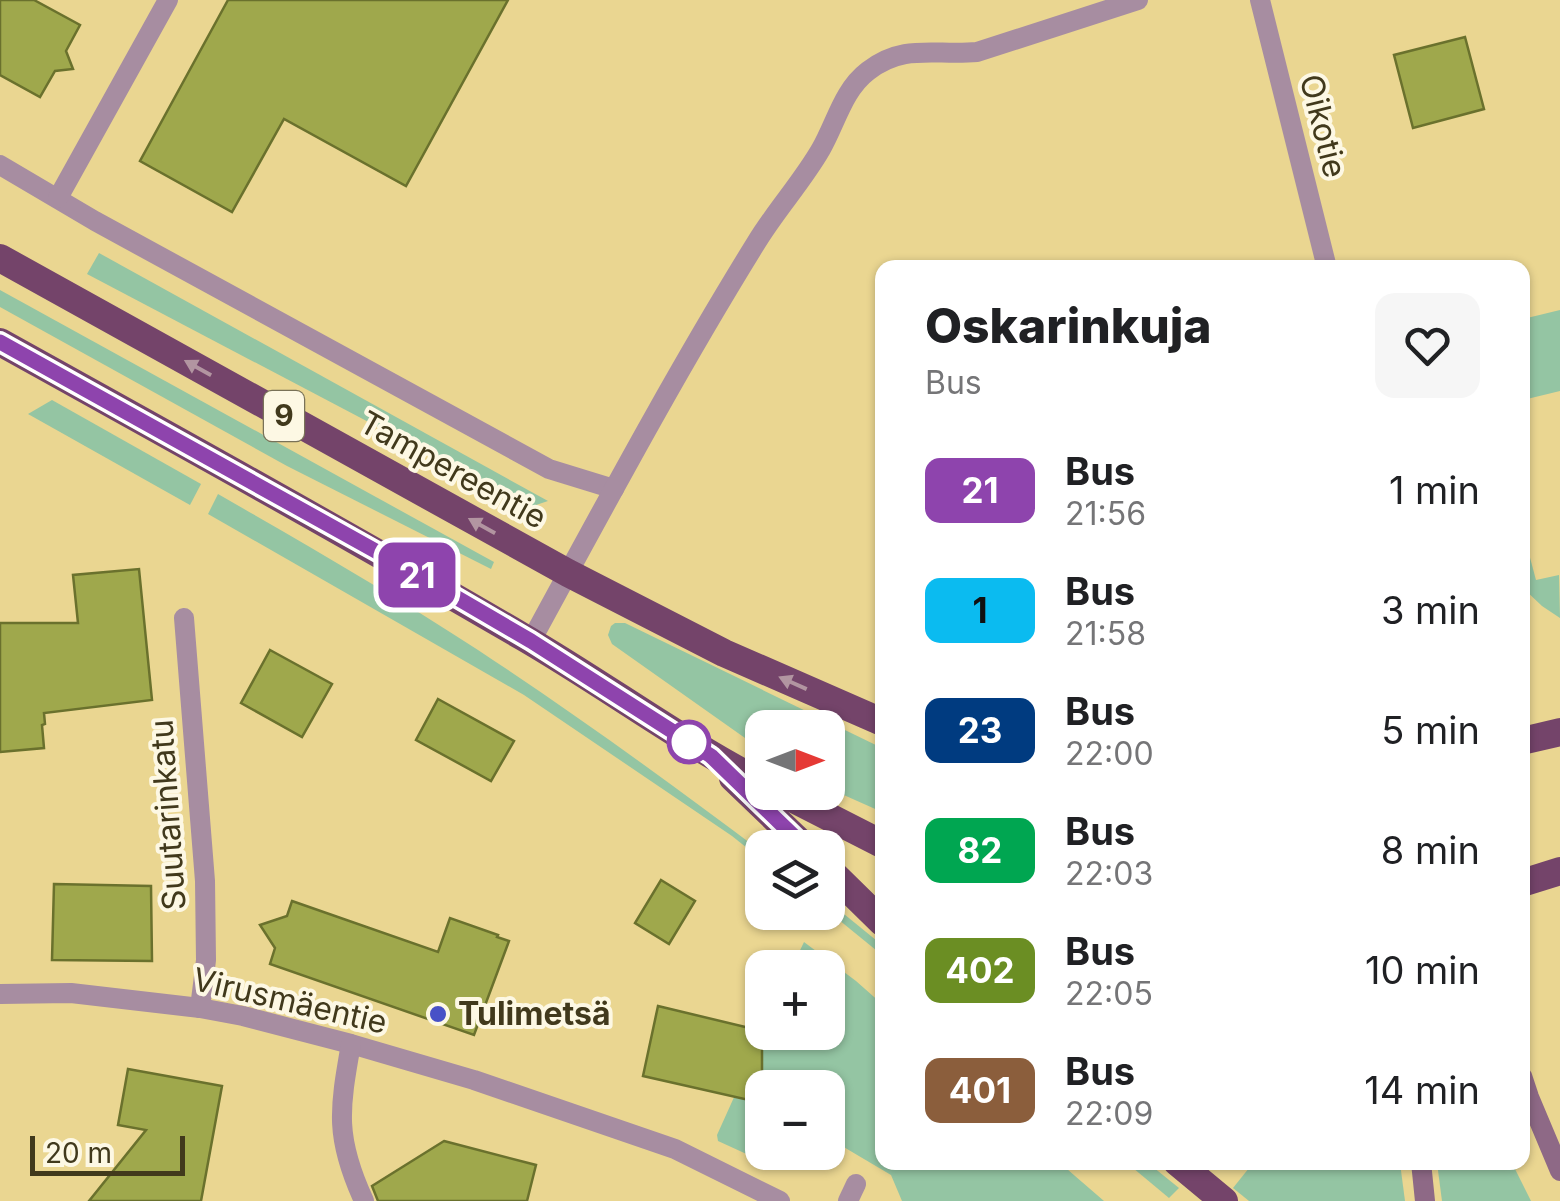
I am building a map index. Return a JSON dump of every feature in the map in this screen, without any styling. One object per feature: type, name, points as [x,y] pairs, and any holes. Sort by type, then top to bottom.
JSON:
[{"type":"highway","name":"Tampereentie","points":[[0,258],[568,573],[724,653],[875,719]]},
{"type":"highway","name":"9","points":[[0,342],[382,554],[745,774]]},
{"type":"highway","points":[[1530,739],[1560,732]]},
{"type":"highway","points":[[711,756],[787,830]]},
{"type":"highway","points":[[815,810],[875,840]]},
{"type":"highway","points":[[1530,881],[1560,872]]},
{"type":"highway","points":[[845,885],[875,915]]},
{"type":"highway","points":[[1187,1170],[1224,1201]]},
{"type":"main road","points":[[1530,1103],[1560,1171]]},
{"type":"main road","points":[[1422,1170],[1426,1201]]},
{"type":"street","points":[[58,198],[168,0]]},
{"type":"street","points":[[531,641],[757,240],[821,149],[847,95],[865,73],[892,56],[912,51],[977,52],[1138,0]]},
{"type":"street","name":"Oikotie","points":[[1260,0],[1325,260]]},
{"type":"street","name":"Tampereentie","points":[[0,165],[549,469],[614,488]]},
{"type":"street","name":"Suutarinkatu","points":[[184,618],[205,881],[206,960],[200,1008]]},
{"type":"street","name":"Virusmäentie","points":[[0,994],[71,993],[200,1008],[352,1044],[474,1080],[676,1148],[780,1201]]},
{"type":"street","points":[[352,1044],[340,1129],[350,1172],[364,1201]]},
{"type":"green space","points":[[99,253],[548,501],[530,507],[87,274]]},
{"type":"green space","points":[[0,290],[494,562],[491,569],[287,466],[0,307]]},
{"type":"green space","points":[[1560,310],[1560,391],[1530,398],[1530,317]]},
{"type":"green space","points":[[52,400],[201,484],[190,505],[28,414]]},
{"type":"green space","points":[[218,494],[382,590],[622,749],[745,839],[745,846],[524,695],[208,514]]},
{"type":"green space","points":[[1530,558],[1536,580],[1559,575],[1560,618],[1530,595]]},
{"type":"green space","points":[[615,623],[625,623],[804,710],[745,710],[745,738],[612,644],[608,635]]},
{"type":"green space","points":[[845,730],[875,745],[875,809],[845,796]]},
{"type":"green space","points":[[845,915],[875,939],[875,949],[845,925]]},
{"type":"green space","points":[[845,973],[875,998],[875,1166],[845,1148],[845,1070],[746,1070],[755,1050],[845,1050]]},
{"type":"green space","points":[[745,1073],[745,1153],[718,1141],[717,1135]]},
{"type":"green space","points":[[883,1170],[1068,1170],[1104,1201],[902,1201],[891,1175]]},
{"type":"green space","points":[[1135,1170],[1157,1170],[1179,1188],[1169,1198]]},
{"type":"green space","points":[[1247,1170],[1401,1170],[1405,1201],[1249,1201],[1233,1188]]},
{"type":"green space","points":[[1438,1170],[1516,1170],[1531,1201],[1442,1201]]},
{"type":"building","points":[[0,0],[34,0],[80,25],[66,51],[73,69],[55,71],[40,97],[0,75]]},
{"type":"building","points":[[228,0],[508,0],[406,186],[284,119],[232,212],[140,161]]},
{"type":"building","points":[[1465,37],[1484,109],[1413,128],[1394,55]]},
{"type":"building","points":[[139,569],[152,700],[44,713],[44,748],[0,752],[0,623],[78,623],[73,575]]},
{"type":"building","points":[[270,650],[332,684],[302,737],[241,703]]},
{"type":"building","points":[[438,699],[514,741],[491,781],[416,740]]},
{"type":"building","points":[[661,880],[695,901],[669,944],[635,923]]},
{"type":"building","points":[[54,884],[151,886],[152,961],[52,960]]},
{"type":"building","points":[[292,901],[438,952],[450,918],[509,941],[474,1035],[270,964],[275,948],[260,925],[287,916]]},
{"type":"building","points":[[658,1006],[745,1027],[745,1050],[762,1050],[762,1070],[745,1070],[745,1099],[643,1076]]},
{"type":"building","points":[[128,1069],[222,1086],[201,1201],[89,1201],[146,1130],[118,1125]]},
{"type":"building","points":[[444,1141],[536,1165],[527,1201],[378,1201],[372,1186]]},
{"type":"bus line","name":"21","points":[[0,342],[531,641],[711,756],[787,830]]},
{"type":"place","name":"Tulimetsä","points":[[438,1014]]}]
